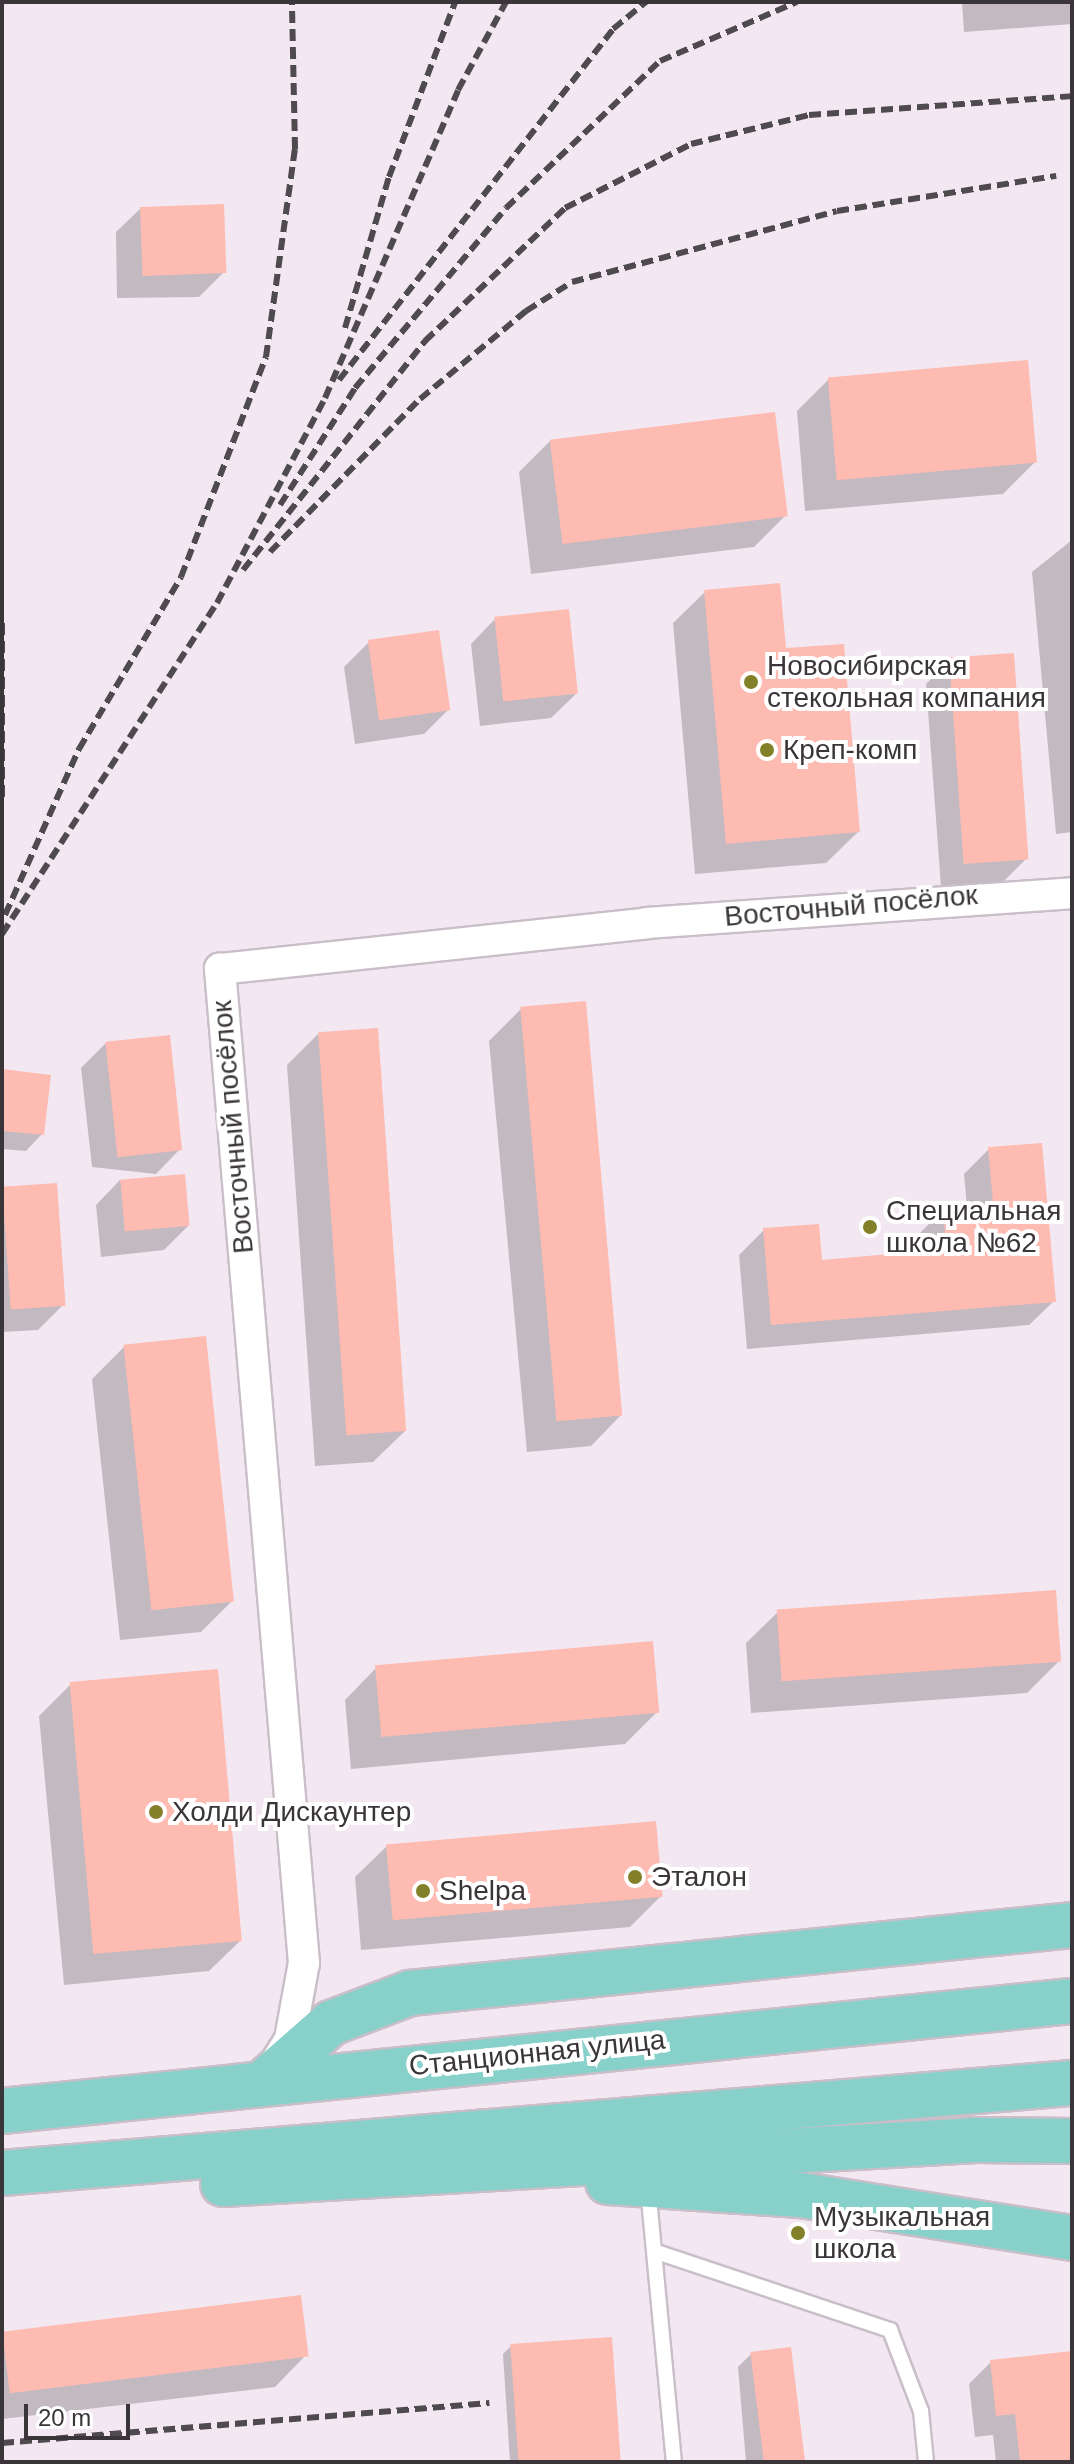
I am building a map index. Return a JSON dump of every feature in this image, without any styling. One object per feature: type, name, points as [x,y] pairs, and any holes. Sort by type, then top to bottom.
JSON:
[{"type":"main road","points":[[993,1933],[1072,1900]]},
{"type":"main road","points":[[265,2081],[331,2023],[410,1993],[1072,1925]]},
{"type":"main road","name":"Станционная улица","points":[[2,2111],[265,2081],[1072,2001]]},
{"type":"main road","points":[[3,2164],[600,2123],[1072,2083]]},
{"type":"main road","points":[[3,2164],[132,2190],[478,2167],[1072,2141]]},
{"type":"main road","points":[[478,2167],[648,2187],[801,2195],[1072,2238]]},
{"type":"street","name":"Восточный посёлок","points":[[265,2081],[290,2039],[304,1963],[220,969],[647,923],[1072,893]]},
{"type":"lane","points":[[648,2187],[657,2252],[674,2462]]},
{"type":"lane","points":[[657,2252],[890,2330],[921,2411],[926,2462]]},
{"type":"building","points":[[224,204],[226,273],[142,276],[140,207]]},
{"type":"building","points":[[1028,360],[1037,463],[837,480],[828,378]]},
{"type":"building","points":[[775,412],[788,516],[562,544],[550,440]]},
{"type":"building","points":[[780,583],[786,648],[844,644],[860,832],[726,844],[704,590]]},
{"type":"building","points":[[569,609],[578,694],[503,701],[494,617]]},
{"type":"building","points":[[439,630],[450,710],[379,720],[368,640]]},
{"type":"building","points":[[1014,653],[1028,859],[964,864],[949,658]]},
{"type":"building","points":[[586,1001],[622,1415],[557,1421],[520,1007]]},
{"type":"building","points":[[378,1028],[406,1431],[346,1435],[318,1032]]},
{"type":"building","points":[[170,1035],[182,1150],[117,1157],[105,1042]]},
{"type":"building","points":[[2,1069],[51,1075],[44,1135],[2,1131]]},
{"type":"building","points":[[1042,1143],[1056,1302],[771,1325],[763,1228],[819,1224],[822,1260],[946,1249],[943,1207],[993,1203],[988,1147]]},
{"type":"building","points":[[185,1174],[190,1226],[125,1231],[120,1180]]},
{"type":"building","points":[[57,1183],[66,1306],[11,1310],[2,1187]]},
{"type":"building","points":[[206,1336],[234,1602],[151,1610],[123,1345]]},
{"type":"building","points":[[1056,1590],[1061,1662],[782,1681],[777,1610]]},
{"type":"building","points":[[653,1641],[659,1713],[381,1737],[375,1665]]},
{"type":"building","name":"Холди Дискаунтер","points":[[218,1669],[242,1941],[93,1954],[70,1682]]},
{"type":"building","points":[[656,1821],[663,1897],[393,1920],[386,1845]]},
{"type":"building","points":[[301,2295],[309,2357],[10,2393],[2,2332]]},
{"type":"building","points":[[612,2337],[621,2462],[518,2462],[510,2344]]},
{"type":"building","points":[[791,2347],[805,2462],[764,2462],[750,2352]]},
{"type":"building","points":[[1072,2351],[1072,2462],[1020,2462],[1015,2414],[996,2416],[990,2360]]},
{"type":"railway","points":[[5,915],[79,749],[181,577],[266,357],[295,149],[292,2]]},
{"type":"railway","points":[[345,328],[389,177],[455,2]]},
{"type":"railway","points":[[2,934],[217,603],[325,398],[458,90],[506,2]]},
{"type":"railway","points":[[339,380],[613,29],[646,2]]},
{"type":"railway","points":[[280,505],[355,388],[506,208],[660,61],[797,2]]},
{"type":"railway","points":[[243,570],[425,341],[565,208],[691,144],[809,115],[1072,96]]},
{"type":"railway","points":[[270,552],[420,399],[526,311],[572,282],[837,211],[1056,176]]},
{"type":"railway","points":[[2,623],[2,799]]},
{"type":"railway","points":[[2,2443],[489,2403]]},
{"type":"place","name":"Новосибирская стекольная компания","points":[[751,682]]},
{"type":"place","name":"Креп-комп","points":[[767,750]]},
{"type":"place","name":"Специальная школа №62","points":[[870,1227]]},
{"type":"place","name":"Холди Дискаунтер","points":[[156,1812]]},
{"type":"place","name":"Эталон","points":[[635,1877]]},
{"type":"place","name":"Shelpa","points":[[423,1891]]},
{"type":"place","name":"Музыкальная школа","points":[[798,2233]]}]
